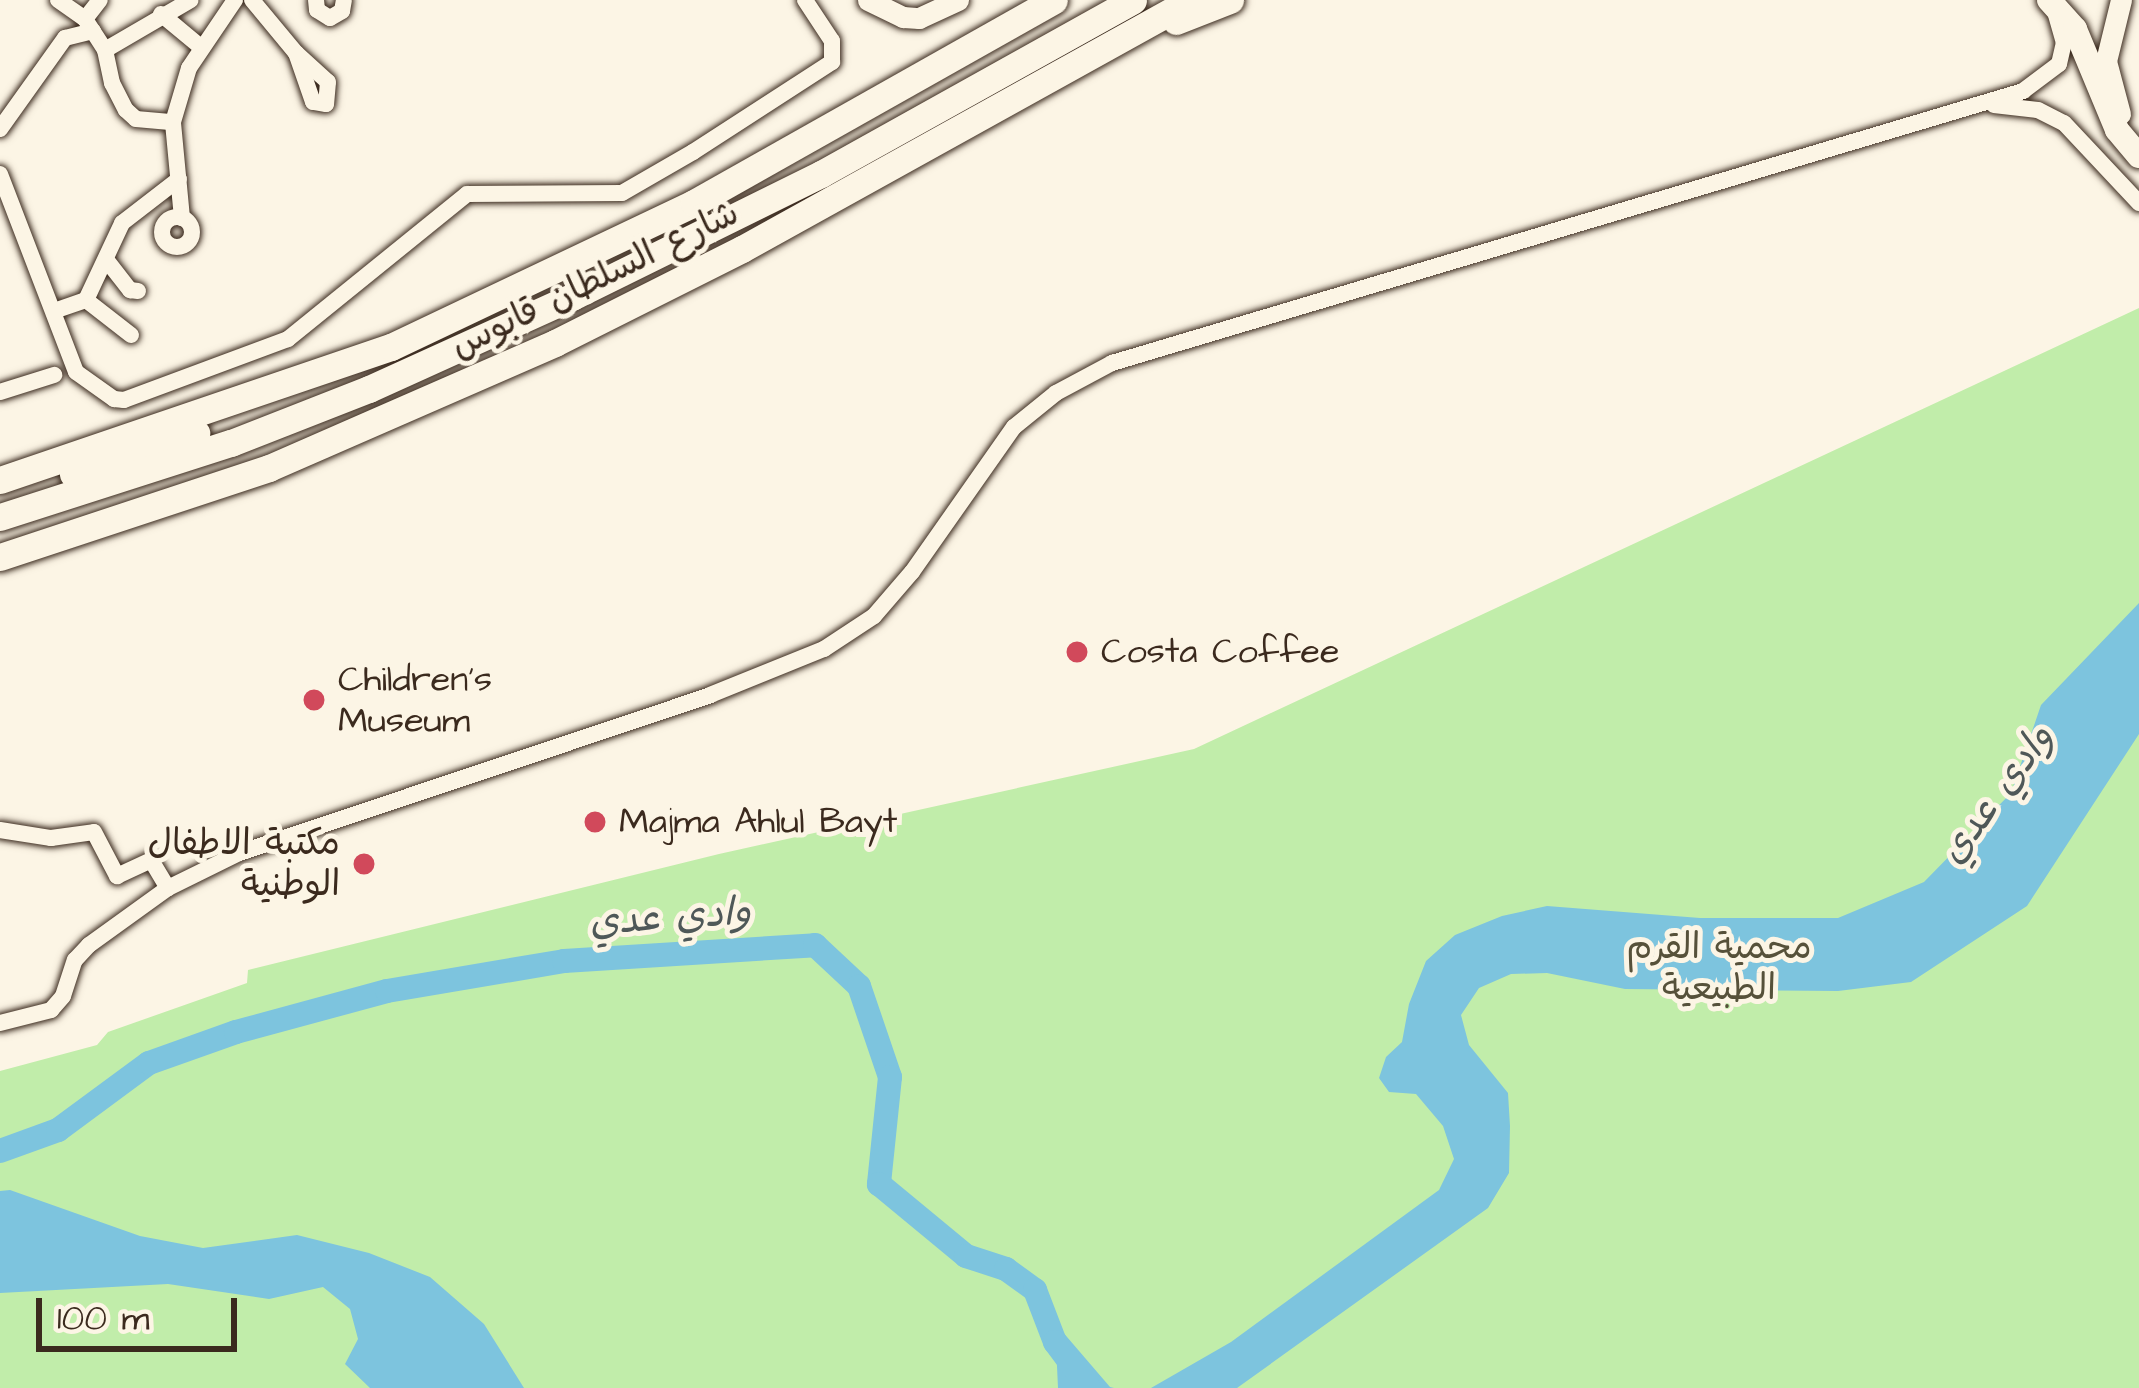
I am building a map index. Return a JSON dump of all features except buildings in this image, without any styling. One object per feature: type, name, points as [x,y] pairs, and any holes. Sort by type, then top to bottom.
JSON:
[{"type":"highway","points":[[0,480],[392,347],[694,202],[1054,0]]},
{"type":"highway","points":[[820,174],[883,120],[1029,34],[1074,0]]},
{"type":"highway","name":"شارع السلطان قابوس","points":[[0,517],[231,443],[572,297],[820,174],[1133,0]]},
{"type":"highway","name":"شارع السلطان قابوس","points":[[0,557],[269,468],[512,363],[742,249],[1191,0]]},
{"type":"highway","points":[[1105,49],[1230,0]]},
{"type":"highway","points":[[0,498],[572,297]]},
{"type":"main road","points":[[868,0],[903,17],[920,18],[958,0]]},
{"type":"main road","points":[[2047,0],[2081,40],[2117,130],[2139,153]]},
{"type":"main road","points":[[2121,0],[2106,61],[2124,127],[2139,153]]},
{"type":"street","points":[[58,0],[89,25],[105,50],[112,83],[126,110],[136,119],[173,122]]},
{"type":"street","points":[[0,128],[65,38],[89,25],[100,0]]},
{"type":"street","points":[[105,50],[191,0]]},
{"type":"street","points":[[182,218],[173,122],[189,68],[235,0]]},
{"type":"street","points":[[252,0],[296,53]]},
{"type":"street","points":[[316,0],[317,10],[329,18],[342,11],[344,0]]},
{"type":"street","points":[[0,174],[76,372],[114,399],[145,394],[270,348],[467,194],[622,193],[821,70],[836,54],[805,0]]},
{"type":"street","points":[[0,1023],[51,1010],[63,996],[75,960],[88,945],[168,888],[239,853],[710,695],[824,650],[874,616],[912,572],[1015,427],[1056,394],[1112,363],[2035,86],[2060,64],[2062,30],[2047,0]]},
{"type":"street","points":[[161,14],[202,48]]},
{"type":"street","points":[[1975,104],[2020,106],[2050,115],[2079,136],[2139,202]]},
{"type":"street","points":[[54,311],[86,300],[108,262],[110,243],[122,223],[179,179]]},
{"type":"street","points":[[108,262],[130,290],[138,291]]},
{"type":"street","points":[[86,300],[131,335]]},
{"type":"street","points":[[0,392],[54,375]]},
{"type":"street","points":[[0,830],[51,838],[94,832],[117,876],[151,860],[168,888]]},
{"type":"green space","name":"محمية القرم الطبيعية","points":[[2139,308],[2139,1388],[0,1388],[0,1071],[97,1045],[108,1032],[247,983],[248,970],[719,854],[1194,749]]},
{"type":"water","points":[[2139,603],[2139,734],[2027,906],[1911,982],[1838,991],[1625,989],[1547,973],[1511,974],[1479,988],[1461,1015],[1469,1045],[1508,1093],[1510,1126],[1509,1173],[1488,1208],[1237,1388],[1151,1388],[1231,1342],[1439,1190],[1454,1159],[1443,1126],[1416,1094],[1389,1092],[1379,1078],[1386,1057],[1402,1042],[1409,1004],[1426,961],[1455,935],[1502,916],[1547,906],[1700,918],[1838,918],[1924,882],[2011,793],[2041,705]]},
{"type":"water","points":[[10,1190],[140,1236],[203,1248],[297,1235],[369,1253],[430,1277],[484,1324],[524,1388],[370,1388],[345,1364],[358,1339],[350,1309],[323,1287],[269,1299],[168,1284],[0,1293],[0,1191]]},
{"type":"water","points":[[1055,1323],[1110,1387],[1114,1388],[1058,1388]]},
{"type":"waterway","name":"وادي عدي","points":[[0,1151],[58,1130],[149,1063],[236,1032],[387,991],[564,961],[815,945],[859,986],[890,1077],[879,1184],[966,1256],[1006,1269],[1035,1290],[1055,1342],[1089,1388]]},
{"type":"place","name":"Costa Coffee","points":[[1077,652]]},
{"type":"place","name":"Children's Museum","points":[[314,700]]},
{"type":"place","name":"Majma Ahlul Bayt","points":[[595,822]]},
{"type":"place","name":"مكتبة الاطفال الوطنية","points":[[364,864]]}]
